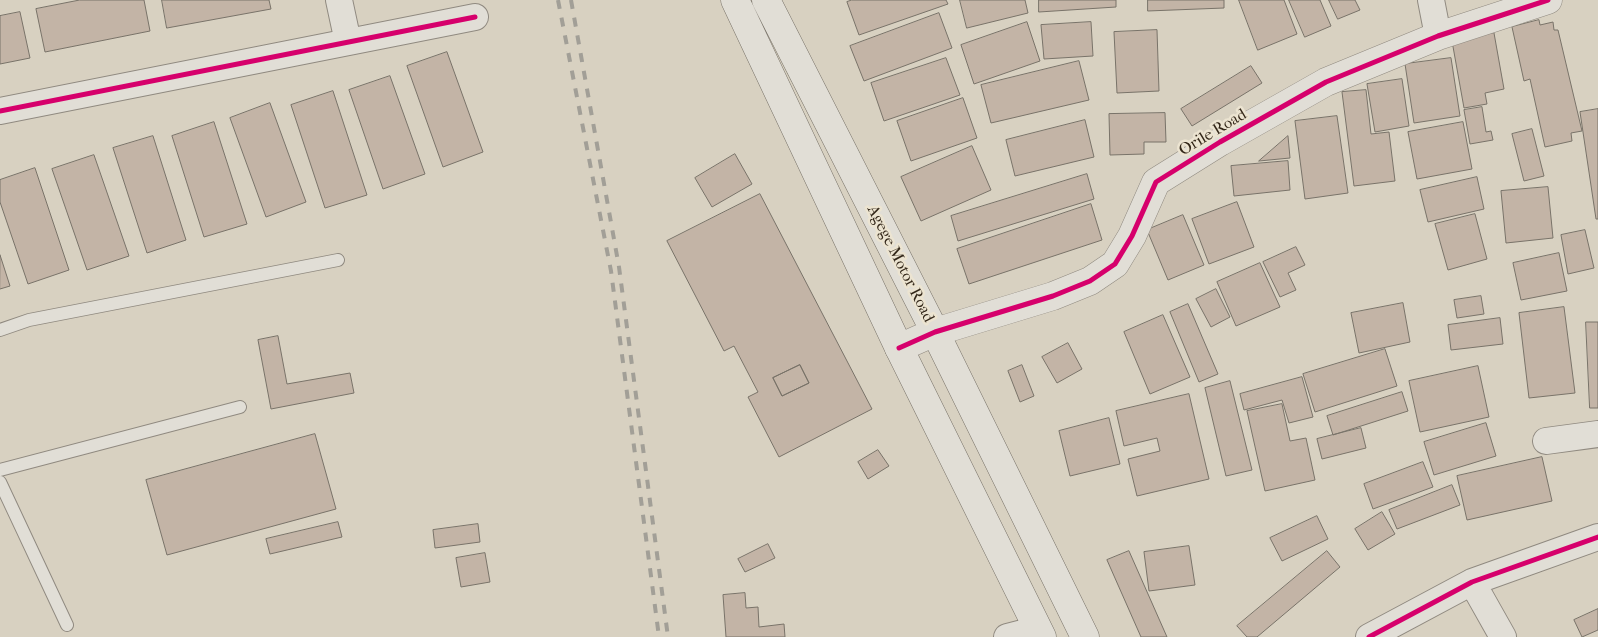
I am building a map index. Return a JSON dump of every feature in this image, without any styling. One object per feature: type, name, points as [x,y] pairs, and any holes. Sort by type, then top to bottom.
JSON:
[{"type":"main road","points":[[735,0],[899,348],[1040,633]]},
{"type":"main road","name":"Agege Motor Road","points":[[766,0],[935,332],[1085,637]]},
{"type":"main road","name":"Orile Road","points":[[899,348],[935,332],[1053,296],[1090,280],[1115,264],[1132,236],[1156,182],[1220,142],[1326,82],[1438,36],[1548,0]]},
{"type":"street","points":[[339,0],[348,42]]},
{"type":"street","points":[[1431,0],[1438,36]]},
{"type":"street","points":[[0,111],[476,17]]},
{"type":"street","points":[[1546,441],[1598,434]]},
{"type":"street","points":[[1368,637],[1472,582],[1598,537]]},
{"type":"street","points":[[1472,582],[1503,637]]},
{"type":"street","points":[[1007,637],[1040,633]]},
{"type":"lane","points":[[0,330],[29,320],[338,260]]},
{"type":"lane","points":[[0,470],[240,407]]},
{"type":"lane","points":[[0,482],[67,625]]},
{"type":"building","points":[[80,0],[144,0],[150,31],[45,52],[36,9]]},
{"type":"building","points":[[162,0],[269,0],[271,9],[167,28]]},
{"type":"building","points":[[852,0],[946,0],[948,4],[859,35],[847,2]]},
{"type":"building","points":[[960,0],[1025,0],[1028,13],[967,28]]},
{"type":"building","points":[[1039,0],[1116,0],[1116,7],[1039,12]]},
{"type":"building","points":[[1148,0],[1224,0],[1224,8],[1148,11]]},
{"type":"building","points":[[1239,0],[1284,0],[1297,34],[1258,50]]},
{"type":"building","points":[[1289,0],[1320,0],[1331,26],[1305,37]]},
{"type":"building","points":[[1329,0],[1355,0],[1360,10],[1338,19]]},
{"type":"building","points":[[20,12],[30,58],[0,64],[0,16]]},
{"type":"building","points":[[939,13],[952,48],[864,81],[850,46]]},
{"type":"building","points":[[1539,20],[1540,25],[1553,22],[1554,30],[1558,30],[1582,131],[1571,133],[1572,141],[1545,147],[1530,79],[1524,81],[1512,27]]},
{"type":"building","points":[[1027,22],[1040,61],[974,84],[961,45]]},
{"type":"building","points":[[1091,22],[1093,56],[1044,59],[1041,25]]},
{"type":"building","points":[[1157,30],[1159,91],[1117,93],[1114,32]]},
{"type":"building","points":[[1494,33],[1504,89],[1485,93],[1487,104],[1464,108],[1452,41]]},
{"type":"building","points":[[447,52],[483,152],[443,167],[407,66]]},
{"type":"building","points":[[946,58],[960,95],[884,121],[871,83]]},
{"type":"building","points":[[1451,58],[1460,116],[1414,123],[1405,64]]},
{"type":"building","points":[[1079,61],[1089,100],[991,123],[981,85]]},
{"type":"building","points":[[1251,66],[1262,83],[1192,126],[1181,109]]},
{"type":"building","points":[[390,76],[425,174],[383,189],[349,90]]},
{"type":"building","points":[[1402,79],[1409,126],[1375,132],[1367,84]]},
{"type":"building","points":[[1366,90],[1371,134],[1389,132],[1395,181],[1354,186],[1342,92]]},
{"type":"building","points":[[333,91],[367,195],[325,208],[291,105]]},
{"type":"building","points":[[963,98],[977,138],[911,161],[897,121]]},
{"type":"building","points":[[270,103],[306,202],[266,217],[230,118]]},
{"type":"building","points":[[1482,107],[1486,132],[1491,131],[1493,140],[1470,144],[1464,110]]},
{"type":"building","points":[[1598,109],[1598,219],[1596,219],[1580,112]]},
{"type":"building","points":[[1165,113],[1166,142],[1144,142],[1144,154],[1110,155],[1109,114]]},
{"type":"building","points":[[1337,116],[1348,193],[1305,199],[1295,121]]},
{"type":"building","points":[[1085,120],[1094,157],[1015,176],[1006,140]]},
{"type":"building","points":[[214,122],[247,224],[204,237],[172,136]]},
{"type":"building","points":[[1463,122],[1472,169],[1417,179],[1408,132]]},
{"type":"building","points":[[1532,129],[1544,176],[1524,181],[1512,134]]},
{"type":"building","points":[[153,136],[186,240],[147,253],[113,148]]},
{"type":"building","points":[[1288,136],[1290,158],[1259,161]]},
{"type":"building","points":[[972,146],[991,190],[921,221],[901,177]]},
{"type":"building","points":[[735,154],[752,184],[712,207],[695,178]]},
{"type":"building","points":[[94,155],[129,256],[87,270],[52,169]]},
{"type":"building","points":[[1288,161],[1290,190],[1234,196],[1231,166]]},
{"type":"building","points":[[35,168],[69,270],[28,284],[0,202],[0,180]]},
{"type":"building","points":[[1087,174],[1094,199],[958,241],[951,216]]},
{"type":"building","points":[[1477,177],[1484,209],[1428,222],[1420,190]]},
{"type":"building","points":[[1548,187],[1553,238],[1506,243],[1501,191]]},
{"type":"building","points":[[760,194],[872,409],[779,457],[748,397],[758,392],[734,346],[724,351],[667,241]],"holes":[[[800,365],[809,383],[782,396],[773,378]]]},
{"type":"building","points":[[1237,202],[1254,247],[1209,264],[1192,219]]},
{"type":"building","points":[[1091,204],[1102,240],[969,284],[957,249]]},
{"type":"building","points":[[1475,214],[1487,259],[1448,270],[1435,224]]},
{"type":"building","points":[[1183,215],[1204,265],[1168,280],[1147,230]]},
{"type":"building","points":[[1585,230],[1594,268],[1568,274],[1561,235]]},
{"type":"building","points":[[1296,247],[1305,265],[1288,273],[1296,290],[1280,297],[1263,262]]},
{"type":"building","points":[[1559,253],[1567,291],[1521,300],[1513,263]]},
{"type":"building","points":[[0,255],[10,286],[0,289]]},
{"type":"building","points":[[1260,263],[1280,307],[1236,326],[1217,282]]},
{"type":"building","points":[[1216,289],[1230,317],[1211,327],[1196,299]]},
{"type":"building","points":[[1481,296],[1484,314],[1457,318],[1454,300]]},
{"type":"building","points":[[1403,303],[1410,342],[1359,353],[1351,313]]},
{"type":"building","points":[[1188,304],[1218,374],[1199,382],[1170,312]]},
{"type":"building","points":[[1564,307],[1575,393],[1529,398],[1519,313]]},
{"type":"building","points":[[1163,315],[1190,377],[1150,394],[1124,332]]},
{"type":"building","points":[[1500,318],[1503,344],[1451,350],[1448,325]]},
{"type":"building","points":[[1586,322],[1598,322],[1598,408],[1590,408]]},
{"type":"building","points":[[278,336],[287,384],[350,373],[354,393],[271,409],[258,340]]},
{"type":"building","points":[[1068,343],[1082,369],[1057,383],[1042,357]]},
{"type":"building","points":[[1385,349],[1397,386],[1315,412],[1303,374]]},
{"type":"building","points":[[800,365],[809,383],[782,396],[773,378]]},
{"type":"building","points":[[1022,365],[1034,396],[1020,402],[1008,371]]},
{"type":"building","points":[[1478,366],[1489,417],[1420,432],[1409,381]]},
{"type":"building","points":[[1302,377],[1313,417],[1289,423],[1282,400],[1244,410],[1240,394]]},
{"type":"building","points":[[1230,381],[1252,470],[1226,476],[1205,388]]},
{"type":"building","points":[[1402,392],[1408,411],[1333,435],[1327,416]]},
{"type":"building","points":[[1189,394],[1209,479],[1137,496],[1128,459],[1160,451],[1157,438],[1124,446],[1116,411]]},
{"type":"building","points":[[1282,404],[1290,441],[1306,438],[1315,480],[1265,491],[1247,411]]},
{"type":"building","points":[[1109,418],[1120,464],[1070,476],[1059,431]]},
{"type":"building","points":[[1486,423],[1496,456],[1434,475],[1424,442]]},
{"type":"building","points":[[1361,428],[1366,448],[1322,459],[1317,439]]},
{"type":"building","points":[[315,434],[336,509],[167,555],[146,480]]},
{"type":"building","points":[[878,450],[889,466],[868,479],[858,462]]},
{"type":"building","points":[[1542,457],[1552,501],[1467,520],[1457,476]]},
{"type":"building","points":[[1423,462],[1433,487],[1373,509],[1364,484]]},
{"type":"building","points":[[1452,485],[1460,505],[1397,529],[1389,510]]},
{"type":"building","points":[[1382,512],[1395,534],[1368,550],[1355,529]]},
{"type":"building","points":[[1317,516],[1328,539],[1282,561],[1270,538]]},
{"type":"building","points":[[338,522],[342,537],[270,554],[266,539]]},
{"type":"building","points":[[478,524],[480,542],[435,548],[433,530]]},
{"type":"building","points":[[768,544],[775,558],[745,572],[738,559]]},
{"type":"building","points":[[1189,546],[1195,585],[1149,591],[1144,552]]},
{"type":"building","points":[[1129,551],[1167,637],[1141,637],[1107,560]]},
{"type":"building","points":[[1327,551],[1340,567],[1257,637],[1247,637],[1237,626]]},
{"type":"building","points":[[485,553],[490,582],[461,587],[456,558]]},
{"type":"building","points":[[745,593],[746,608],[758,607],[759,627],[784,624],[785,637],[726,637],[723,595]]},
{"type":"building","points":[[1598,609],[1598,630],[1582,637],[1574,620]]},
{"type":"railway","points":[[558,0],[611,271],[659,637]]},
{"type":"railway","points":[[571,0],[619,267],[668,637]]},
{"type":"cycle path","points":[[899,348],[935,332],[1053,296],[1090,281],[1115,264],[1132,236],[1156,182],[1220,142],[1326,82],[1438,36],[1548,0]]},
{"type":"cycle path","points":[[0,111],[475,17]]},
{"type":"cycle path","points":[[1369,637],[1472,582],[1598,537]]}]
